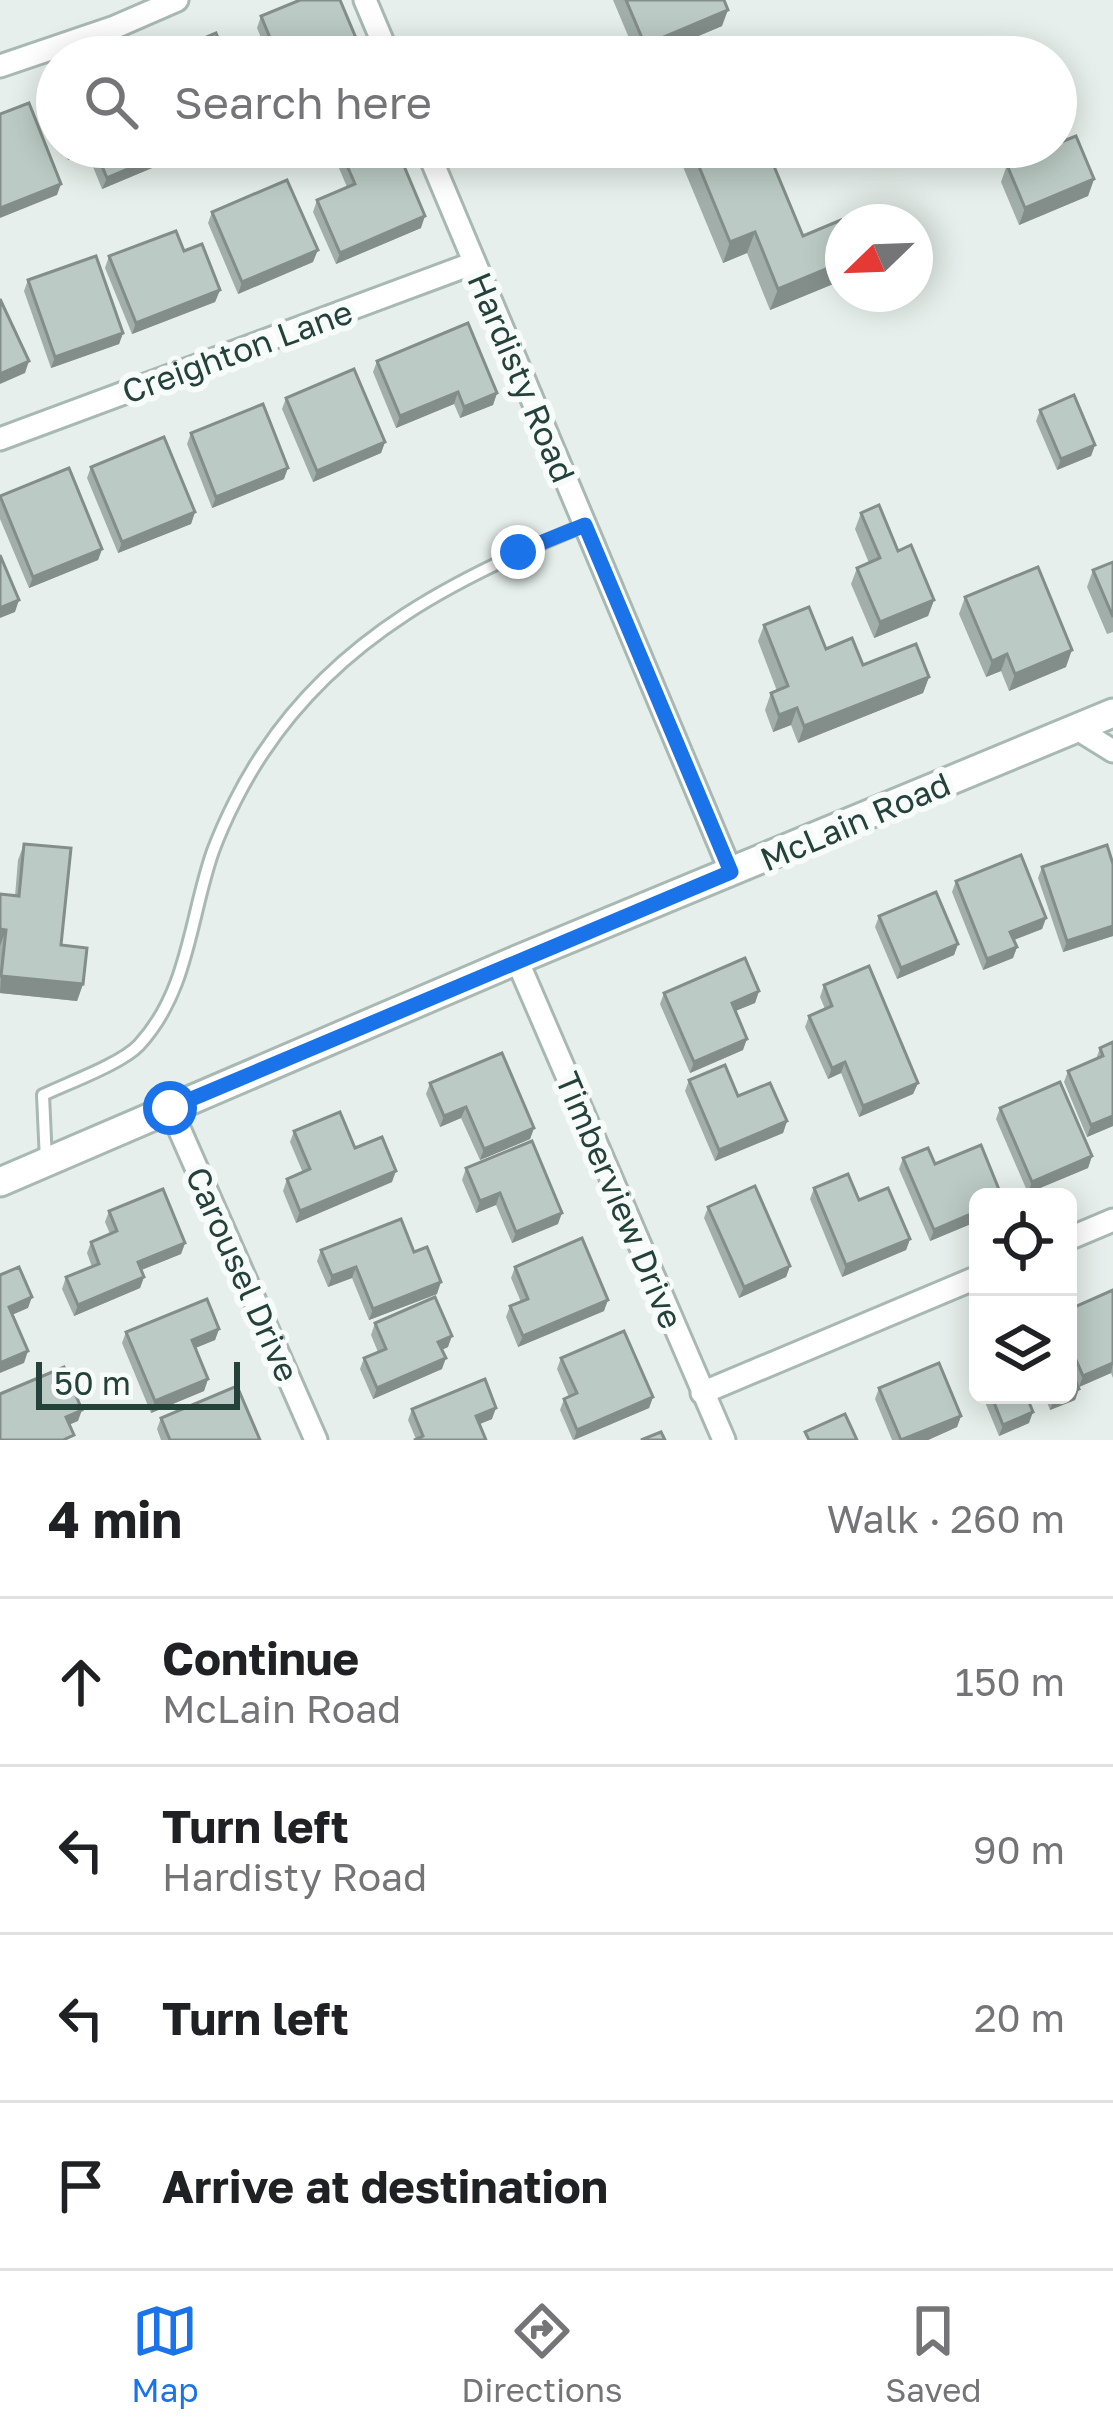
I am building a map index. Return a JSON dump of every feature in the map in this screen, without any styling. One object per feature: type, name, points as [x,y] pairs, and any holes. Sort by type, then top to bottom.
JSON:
[{"type":"street","points":[[88,36],[176,0]]},
{"type":"street","points":[[365,0],[380,36]]},
{"type":"street","points":[[0,66],[36,54]]},
{"type":"street","name":"Hardisty Road","points":[[435,168],[731,872]]},
{"type":"street","name":"Creighton Lane","points":[[0,439],[474,263]]},
{"type":"street","name":"McLain Road","points":[[0,1182],[517,960],[1113,713]]},
{"type":"street","points":[[1076,728],[1113,751]]},
{"type":"street","name":"Timberview Drive","points":[[517,960],[724,1440]]},
{"type":"street","name":"Carousel Drive","points":[[170,1108],[316,1440]]},
{"type":"street","points":[[1077,1235],[1113,1220]]},
{"type":"street","points":[[702,1393],[969,1281]]},
{"type":"lane","points":[[46,1162],[43,1095],[138,1047],[177,988],[214,849],[261,755],[313,686],[372,635],[445,588],[585,525]]},
{"type":"building","points":[[300,0],[340,0],[355,36],[269,36],[261,16]]},
{"type":"building","points":[[626,0],[724,0],[728,10],[666,36],[641,36]]},
{"type":"building","points":[[29,103],[36,121],[36,168],[55,168],[61,184],[0,208],[0,114]]},
{"type":"building","points":[[1077,138],[1094,179],[1025,208],[1008,168],[1077,168]]},
{"type":"building","points":[[103,168],[130,168],[107,178]]},
{"type":"building","points":[[348,168],[405,168],[425,216],[340,253],[317,200],[355,184]]},
{"type":"building","points":[[700,168],[775,168],[803,236],[825,227],[825,269],[778,289],[755,232],[730,242]]},
{"type":"building","points":[[287,180],[318,250],[242,282],[212,212]]},
{"type":"building","points":[[176,231],[184,251],[202,244],[220,290],[136,323],[109,256]]},
{"type":"building","points":[[96,256],[123,333],[55,357],[28,280]]},
{"type":"building","points":[[0,299],[29,361],[0,374]]},
{"type":"building","points":[[468,323],[497,393],[464,407],[458,392],[400,416],[377,361]]},
{"type":"building","points":[[354,369],[385,442],[317,471],[286,398]]},
{"type":"building","points":[[1074,395],[1095,445],[1061,459],[1040,410]]},
{"type":"building","points":[[263,404],[288,468],[216,497],[191,433]]},
{"type":"building","points":[[164,437],[195,512],[122,542],[91,467]]},
{"type":"building","points":[[69,468],[102,549],[33,577],[0,496]]},
{"type":"building","points":[[879,505],[898,551],[911,545],[934,600],[880,622],[857,568],[880,558],[861,513]]},
{"type":"building","points":[[0,555],[19,600],[0,608]]},
{"type":"building","points":[[1113,562],[1113,617],[1093,570]]},
{"type":"building","points":[[1038,567],[1072,650],[1015,674],[1007,654],[992,661],[965,597]]},
{"type":"building","points":[[809,607],[826,649],[852,638],[863,665],[916,644],[929,677],[804,726],[797,708],[779,715],[771,693],[788,686],[764,625]]},
{"type":"building","points":[[24,844],[71,848],[61,945],[87,948],[83,984],[1,976],[6,930],[0,929],[0,894],[19,896]]},
{"type":"building","points":[[1107,845],[1113,864],[1113,926],[1067,941],[1042,867]]},
{"type":"building","points":[[1021,855],[1046,918],[1010,932],[1017,947],[987,959],[956,881]]},
{"type":"building","points":[[936,892],[958,944],[901,968],[879,916]]},
{"type":"building","points":[[745,958],[759,991],[732,1003],[747,1039],[694,1062],[664,993]]},
{"type":"building","points":[[869,966],[918,1083],[863,1106],[845,1062],[832,1068],[809,1016],[832,1006],[824,985]]},
{"type":"building","points":[[1113,1042],[1113,1116],[1091,1125],[1068,1071],[1103,1056],[1100,1048]]},
{"type":"building","points":[[502,1053],[534,1128],[484,1149],[466,1107],[444,1116],[430,1083]]},
{"type":"building","points":[[725,1065],[738,1096],[770,1083],[787,1121],[719,1150],[689,1080]]},
{"type":"building","points":[[1060,1082],[1092,1156],[1032,1182],[1000,1108]]},
{"type":"building","points":[[340,1112],[355,1148],[382,1137],[396,1171],[300,1211],[287,1179],[310,1169],[294,1131]]},
{"type":"building","points":[[532,1141],[562,1213],[516,1232],[500,1193],[480,1201],[466,1168]]},
{"type":"building","points":[[981,1145],[998,1188],[969,1188],[969,1215],[934,1230],[903,1158],[928,1148],[935,1164]]},
{"type":"building","points":[[848,1174],[859,1200],[888,1188],[910,1239],[846,1265],[814,1188]]},
{"type":"building","points":[[755,1186],[790,1266],[744,1287],[708,1207]]},
{"type":"building","points":[[163,1189],[185,1243],[138,1262],[144,1277],[78,1305],[66,1277],[99,1264],[91,1242],[117,1231],[109,1211]]},
{"type":"building","points":[[401,1219],[414,1252],[427,1247],[441,1282],[373,1309],[356,1267],[332,1276],[321,1250]]},
{"type":"building","points":[[582,1238],[608,1300],[523,1336],[510,1306],[528,1299],[515,1267]]},
{"type":"building","points":[[19,1267],[32,1297],[9,1307],[28,1351],[0,1363],[0,1275]]},
{"type":"building","points":[[1113,1290],[1113,1363],[1083,1376],[1077,1362],[1077,1306]]},
{"type":"building","points":[[435,1297],[452,1336],[438,1342],[446,1358],[377,1388],[364,1358],[386,1349],[375,1323]]},
{"type":"building","points":[[207,1299],[219,1329],[192,1340],[208,1379],[155,1401],[126,1332]]},
{"type":"building","points":[[624,1331],[653,1397],[577,1430],[564,1399],[577,1393],[561,1358]]},
{"type":"building","points":[[939,1363],[961,1416],[901,1440],[879,1388]]},
{"type":"building","points":[[64,1367],[82,1410],[66,1417],[74,1435],[63,1440],[0,1440],[0,1394]]},
{"type":"building","points":[[485,1379],[496,1408],[476,1416],[486,1440],[414,1440],[423,1436],[412,1409]]},
{"type":"building","points":[[237,1386],[260,1440],[170,1440],[161,1418]]},
{"type":"building","points":[[995,1404],[1030,1404],[1033,1412],[1003,1425]]},
{"type":"building","points":[[845,1414],[857,1440],[809,1440],[805,1432]]},
{"type":"building","points":[[661,1432],[665,1440],[641,1440]]},
{"type":"route","points":[[170,1108],[731,872],[585,525],[518,552]]}]
